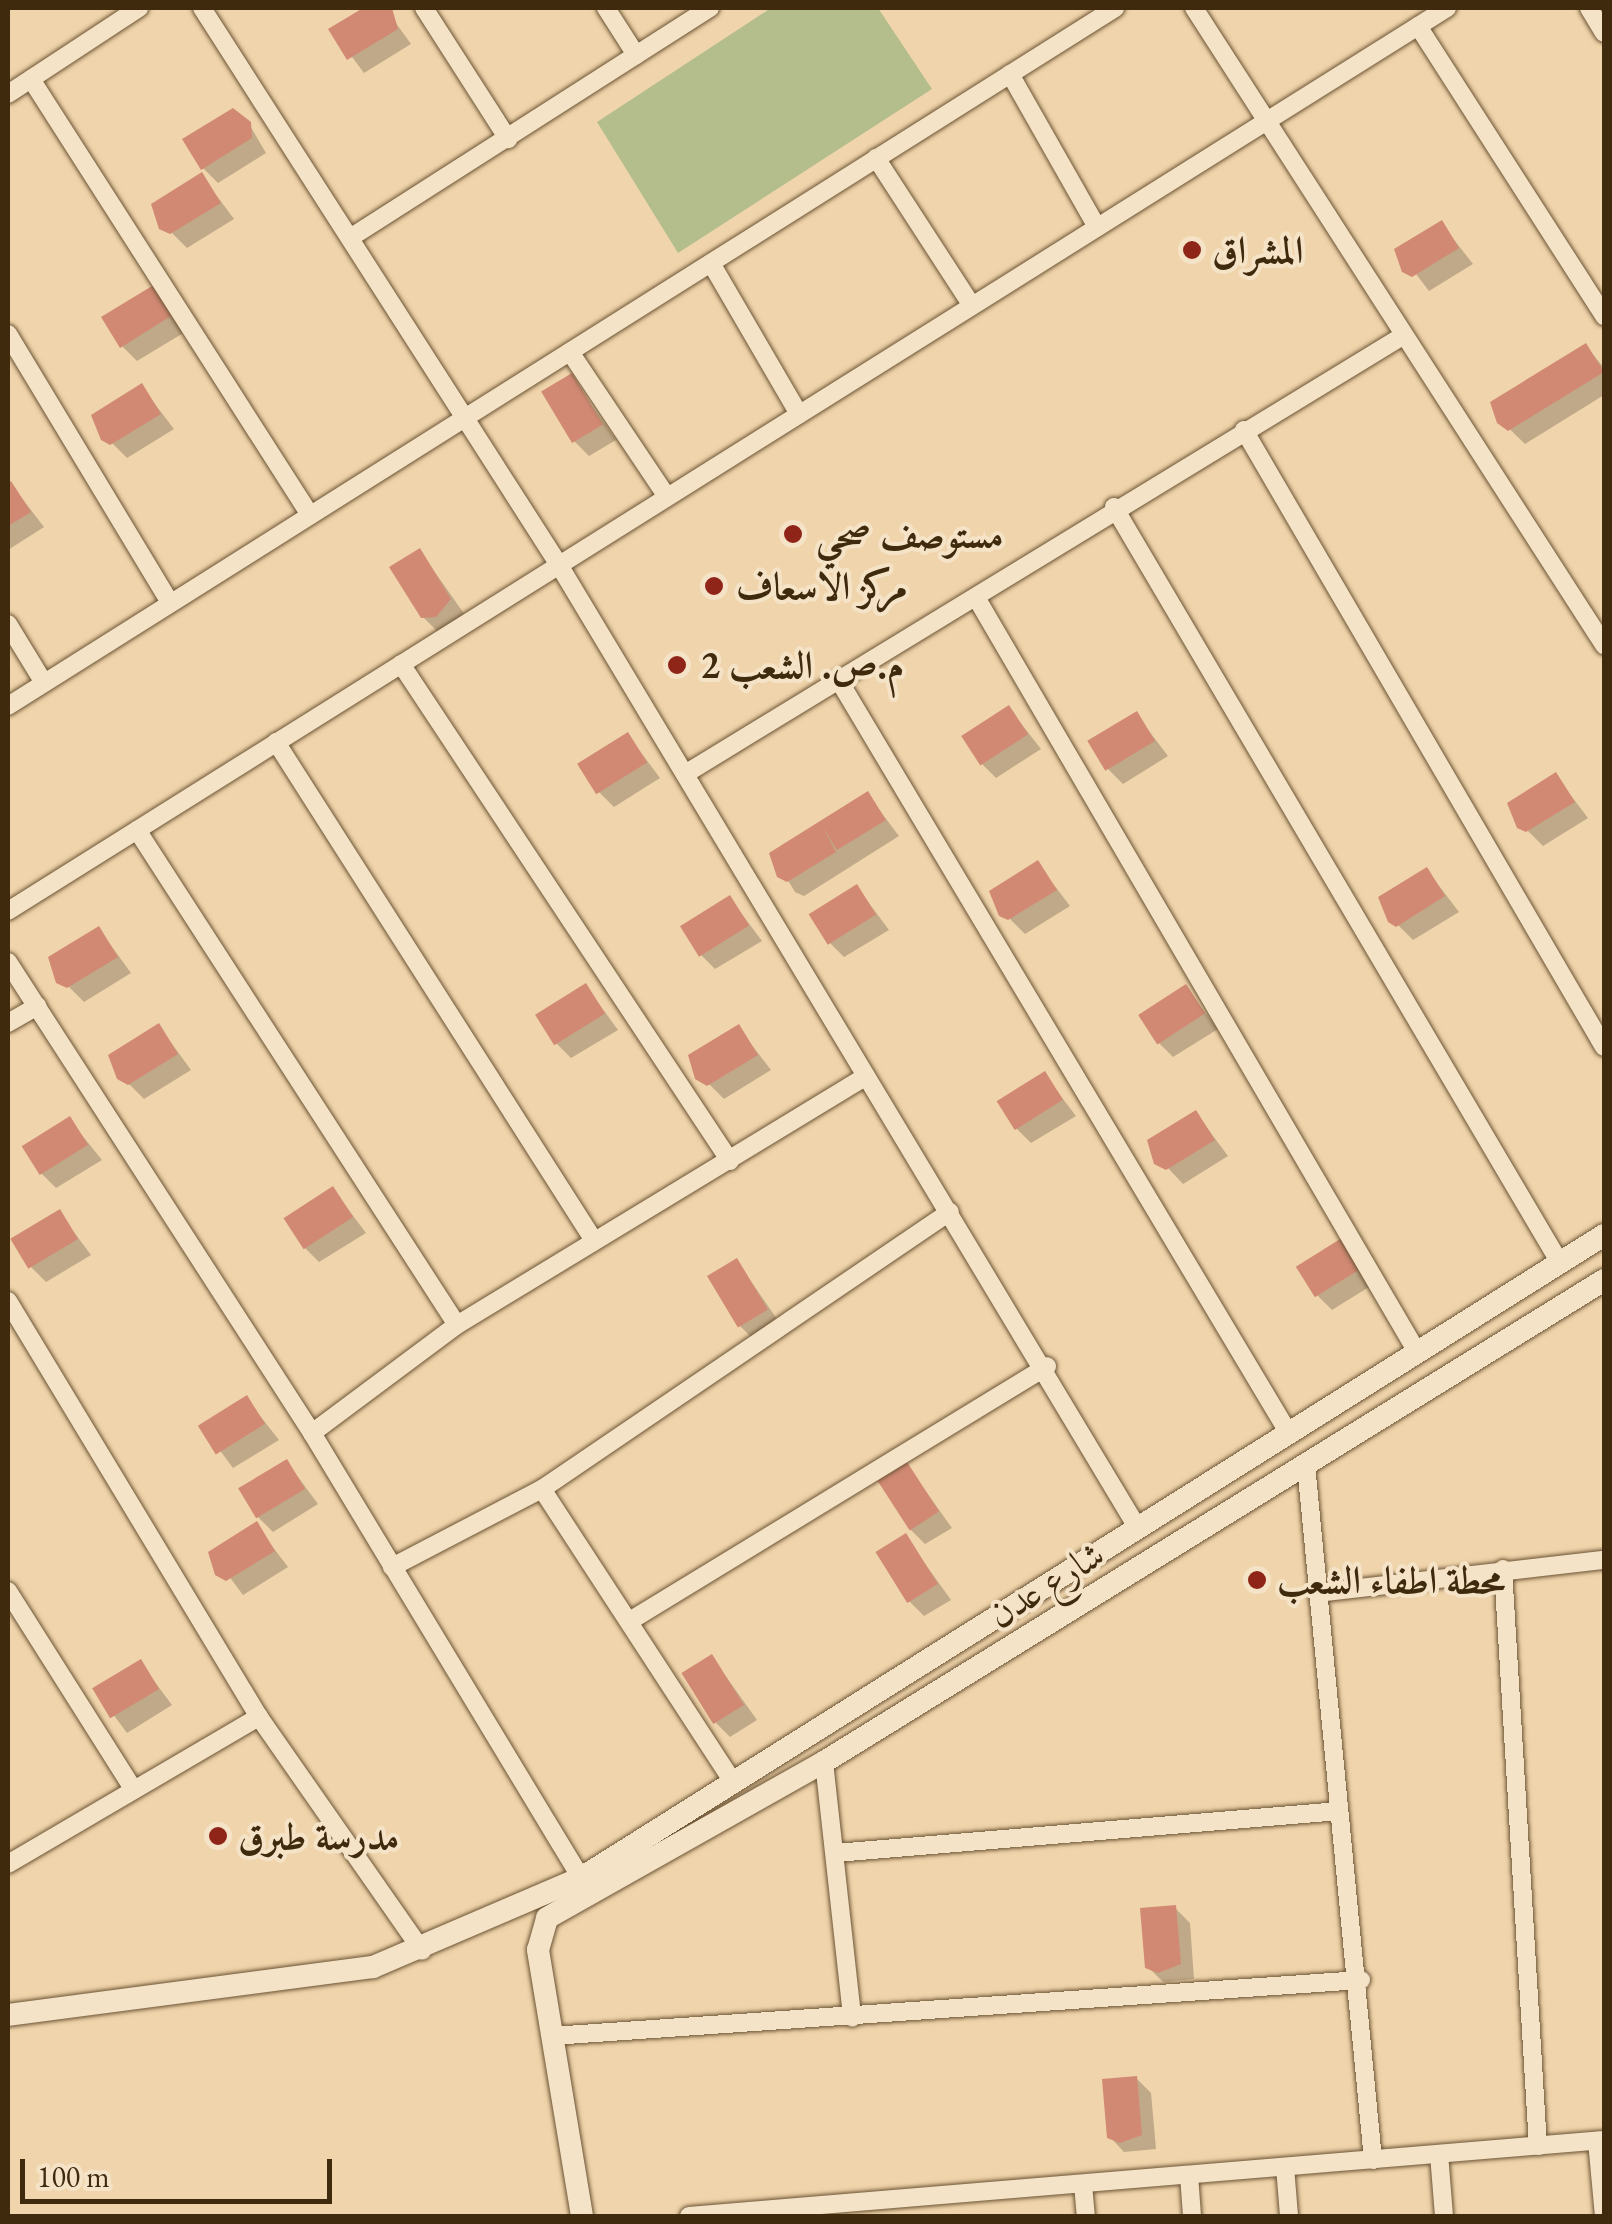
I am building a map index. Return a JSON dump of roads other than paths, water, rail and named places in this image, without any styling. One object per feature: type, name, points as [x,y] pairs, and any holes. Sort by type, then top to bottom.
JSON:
[{"type":"street","points":[[8,94],[140,8]]},
{"type":"street","points":[[202,8],[353,236],[559,565],[864,1078],[1048,1366],[1137,1526]]},
{"type":"street","points":[[424,8],[508,139]]},
{"type":"street","points":[[606,8],[636,55]]},
{"type":"street","points":[[353,236],[710,8]]},
{"type":"street","points":[[8,706],[1115,8]]},
{"type":"street","points":[[1194,8],[1401,337],[1603,636]]},
{"type":"street","points":[[8,910],[1447,8]]},
{"type":"street","points":[[1589,8],[1604,33]]},
{"type":"street","points":[[1418,26],[1604,316]]},
{"type":"street","points":[[1010,74],[1097,227]]},
{"type":"street","points":[[31,79],[310,516]]},
{"type":"street","points":[[876,158],[972,306]]},
{"type":"street","points":[[711,262],[799,414]]},
{"type":"street","points":[[8,334],[170,604]]},
{"type":"street","points":[[685,774],[841,684],[1114,507],[1401,337]]},
{"type":"street","points":[[570,352],[667,497]]},
{"type":"street","points":[[1244,430],[1604,1047]]},
{"type":"street","points":[[1114,507],[1560,1262]]},
{"type":"street","points":[[977,599],[1417,1352]]},
{"type":"street","points":[[8,624],[44,683]]},
{"type":"street","points":[[401,664],[730,1161]]},
{"type":"street","points":[[841,684],[1288,1432]]},
{"type":"street","points":[[276,742],[593,1239]]},
{"type":"street","points":[[136,830],[457,1325]]},
{"type":"street","points":[[8,962],[312,1433],[581,1878]]},
{"type":"street","points":[[8,1023],[37,1006]]},
{"type":"street","points":[[312,1433],[457,1325],[864,1078]]},
{"type":"street","points":[[392,1567],[542,1489],[950,1212]]},
{"type":"street","name":"شارع عدن","points":[[8,2016],[373,1968],[422,1951],[581,1878],[1604,1235]]},
{"type":"street","name":"شارع عدن","points":[[552,2036],[538,1950],[541,1926],[556,1912],[824,1762],[1604,1280]]},
{"type":"street","points":[[8,1301],[259,1717],[422,1951]]},
{"type":"street","points":[[633,1619],[1048,1366]]},
{"type":"street","points":[[1306,1465],[1338,1810],[1361,1980],[1373,2160]]},
{"type":"street","points":[[542,1489],[633,1619],[734,1784]]},
{"type":"street","points":[[1175,1503],[1207,1526]]},
{"type":"street","points":[[1317,1593],[1604,1560]]},
{"type":"street","points":[[1503,1569],[1538,2146]]},
{"type":"street","points":[[8,1591],[133,1789]]},
{"type":"street","points":[[8,1864],[259,1717]]},
{"type":"street","points":[[824,1762],[852,2017]]},
{"type":"street","points":[[836,1853],[1338,1810]]},
{"type":"street","points":[[582,2216],[552,2036],[1361,1980]]},
{"type":"street","points":[[689,2216],[782,2213],[935,2196],[1601,2140],[1604,2216]]},
{"type":"street","points":[[1439,2154],[1444,2216]]},
{"type":"street","points":[[1286,2167],[1289,2216]]},
{"type":"street","points":[[1189,2175],[1192,2216]]},
{"type":"street","points":[[1084,2184],[1086,2216]]},
{"type":"street","points":[[935,2196],[936,2216]]},
{"type":"place","name":"المشراق","points":[[1192,250]]},
{"type":"place","name":"مستوصف صحي","points":[[793,534]]},
{"type":"place","name":"مركز الاسعاف","points":[[714,586]]},
{"type":"place","name":"م.ص. الشعب 2","points":[[677,665]]},
{"type":"place","name":"محطة اطفاء الشعب","points":[[1257,1580]]},
{"type":"place","name":"مدرسة طبرق","points":[[218,1836]]}]
